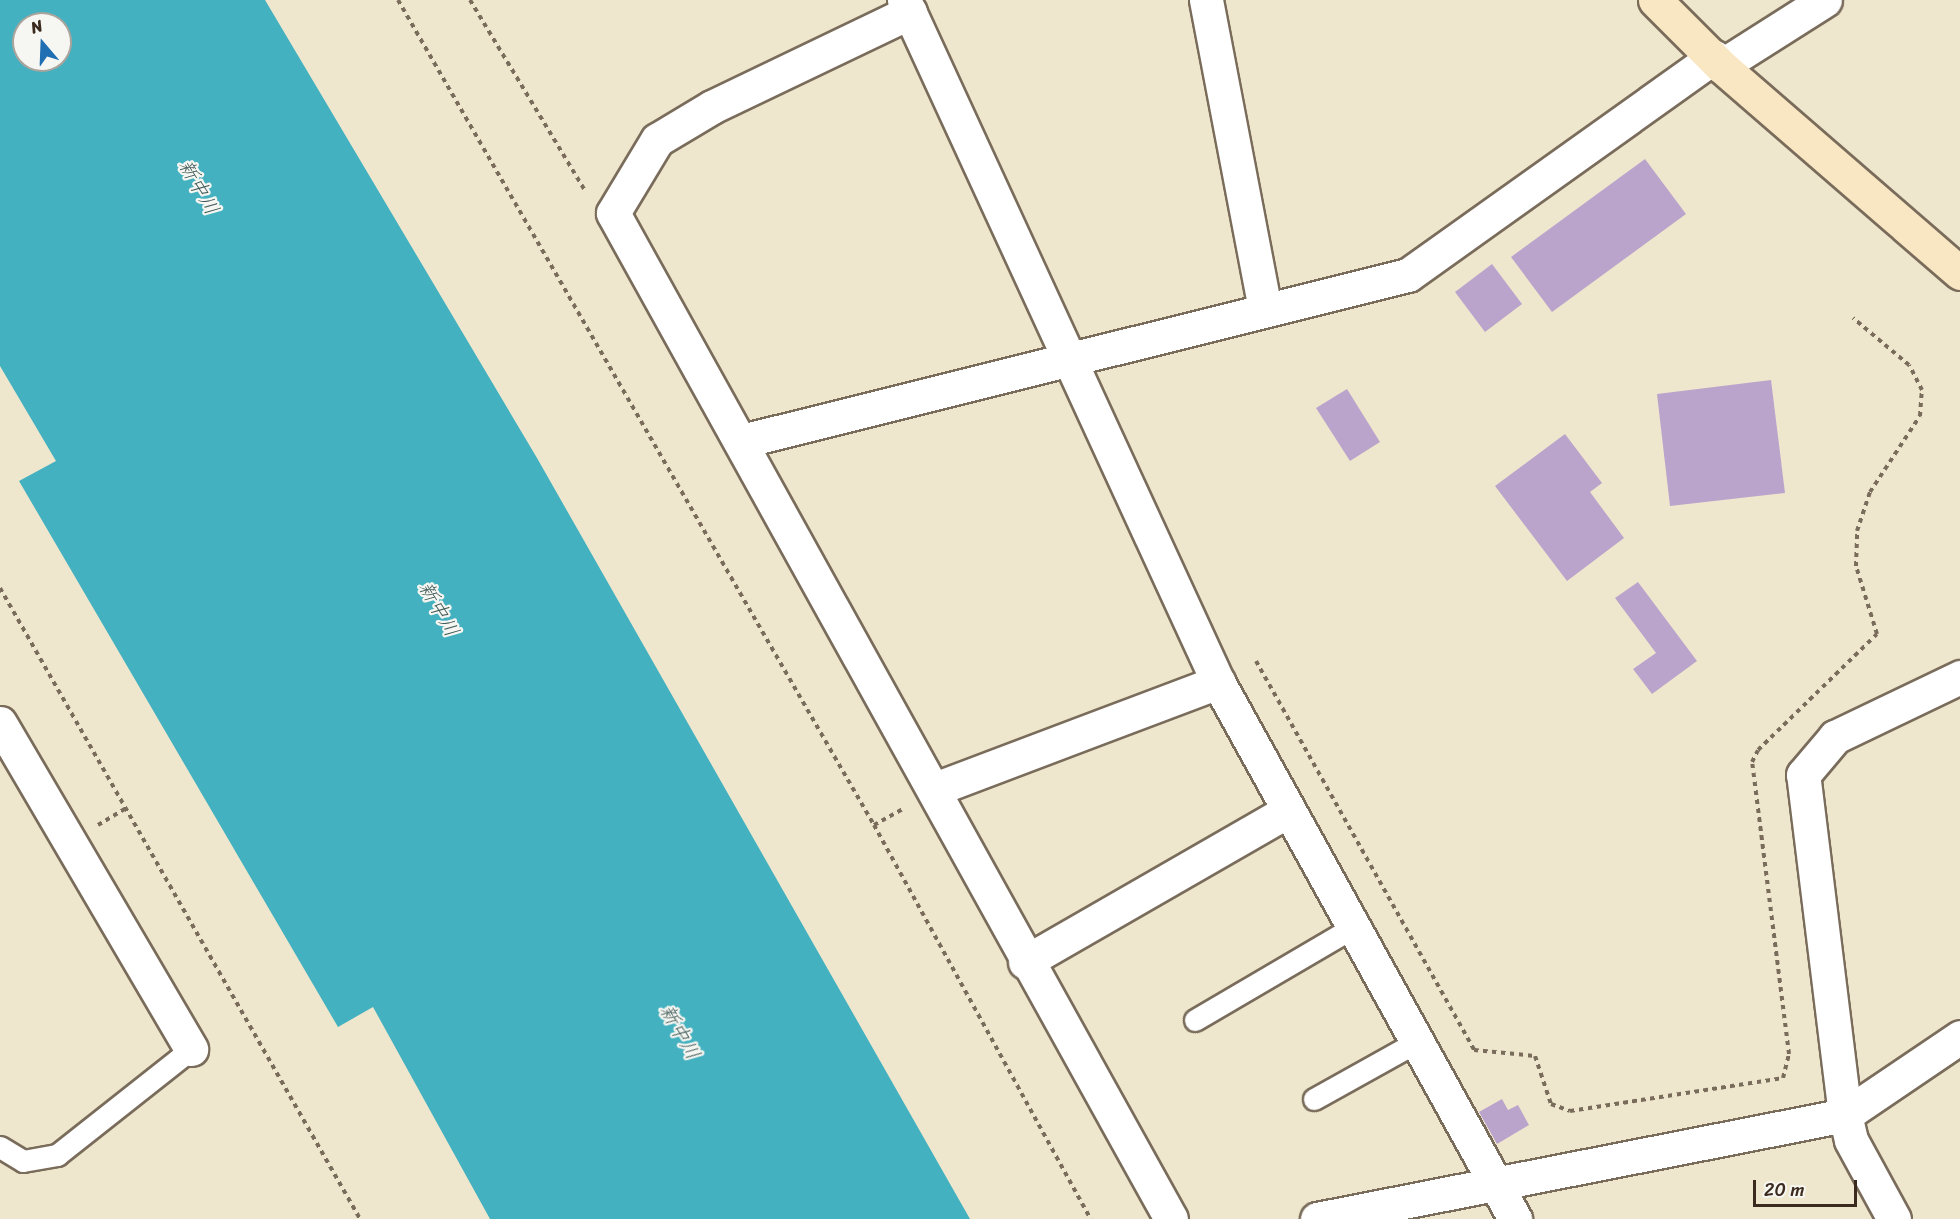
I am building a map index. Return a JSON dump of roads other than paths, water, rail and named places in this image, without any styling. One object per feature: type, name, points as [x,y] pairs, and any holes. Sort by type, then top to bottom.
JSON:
[{"type":"street","points":[[1206,0],[1265,310]]},
{"type":"street","points":[[1655,0],[1717,61],[1960,273]]},
{"type":"street","points":[[742,441],[1407,275],[1717,61],[1825,0]]},
{"type":"street","points":[[1172,1219],[1025,962],[924,796],[742,441],[613,213],[657,140],[712,107],[907,6],[1218,681],[1350,929],[1418,1041],[1515,1219]]},
{"type":"street","points":[[1894,1219],[1851,1140],[1845,1115],[1803,775],[1835,737],[1960,677]]},
{"type":"street","points":[[924,796],[1218,681]]},
{"type":"street","points":[[4,742],[191,1050]]},
{"type":"street","points":[[1025,962],[1286,812]]},
{"type":"street","points":[[1317,1219],[1494,1182],[1845,1115],[1960,1037]]},
{"type":"lane","points":[[1195,1020],[1350,929]]},
{"type":"lane","points":[[1314,1100],[1418,1041]]},
{"type":"lane","points":[[0,1148],[23,1161],[57,1155],[191,1050]]},
{"type":"water","name":"新中川","points":[[0,0],[265,0],[537,458],[970,1219],[490,1219],[373,1007],[338,1027],[19,481],[56,461],[0,366]]}]
